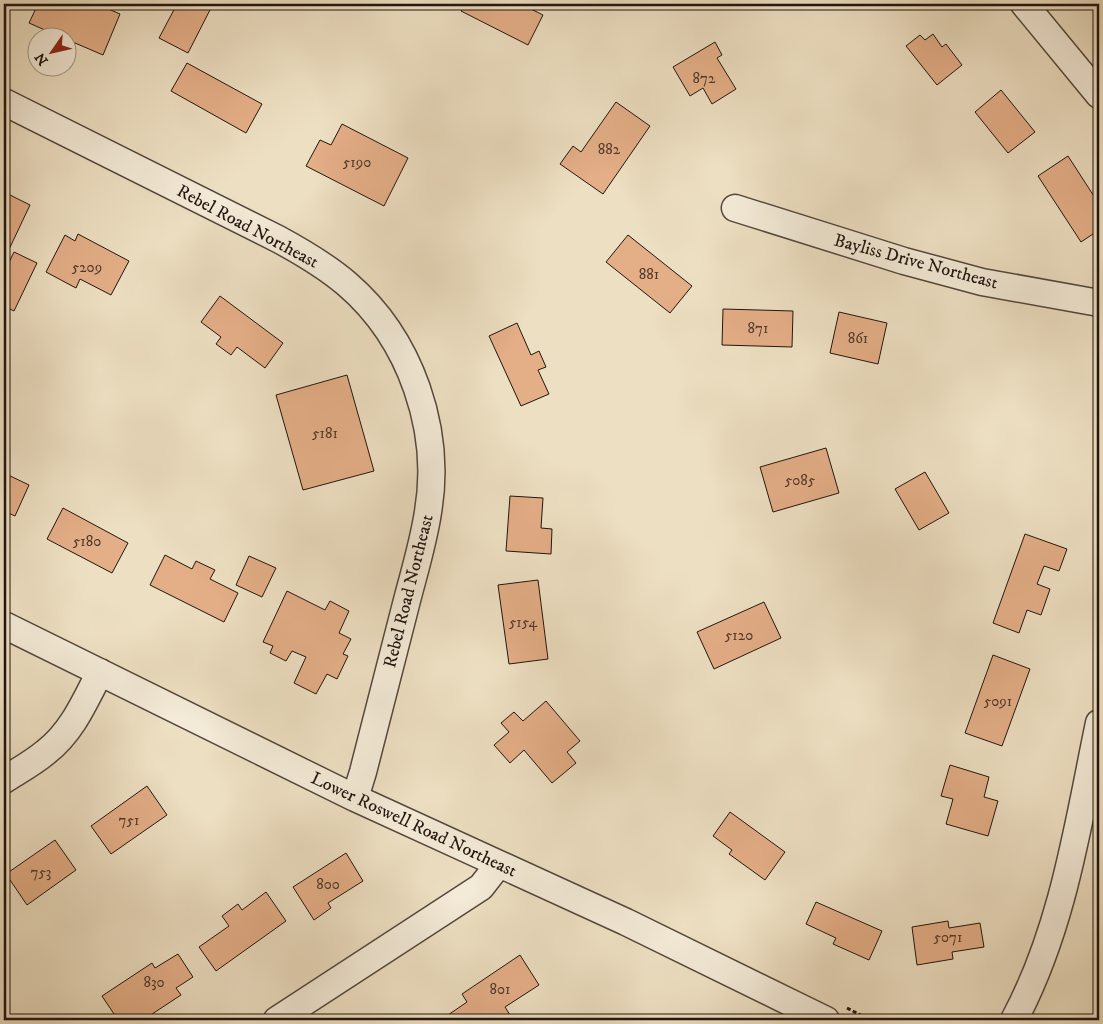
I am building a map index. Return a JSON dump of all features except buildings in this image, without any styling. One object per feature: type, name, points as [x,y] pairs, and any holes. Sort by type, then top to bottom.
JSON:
[{"type":"street","points":[[1024,4],[1099,95]]},
{"type":"street","name":"Rebel Road Northeast","points":[[4,102],[269,234],[317,261],[348,285],[373,309],[396,343],[412,376],[425,412],[430,441],[431,480],[428,511],[417,561],[355,798]]},
{"type":"street","name":"Bayliss Drive Northeast","points":[[735,208],[904,261],[982,282],[1099,303]]},
{"type":"street","name":"Lower Roswell Road Northeast","points":[[4,625],[355,798],[626,922],[826,1020]]},
{"type":"street","points":[[4,780],[46,752],[60,739],[82,707],[100,672]]},
{"type":"street","points":[[1014,1020],[1029,991],[1054,926],[1099,723]]},
{"type":"street","points":[[277,1020],[481,887],[498,864]]}]
